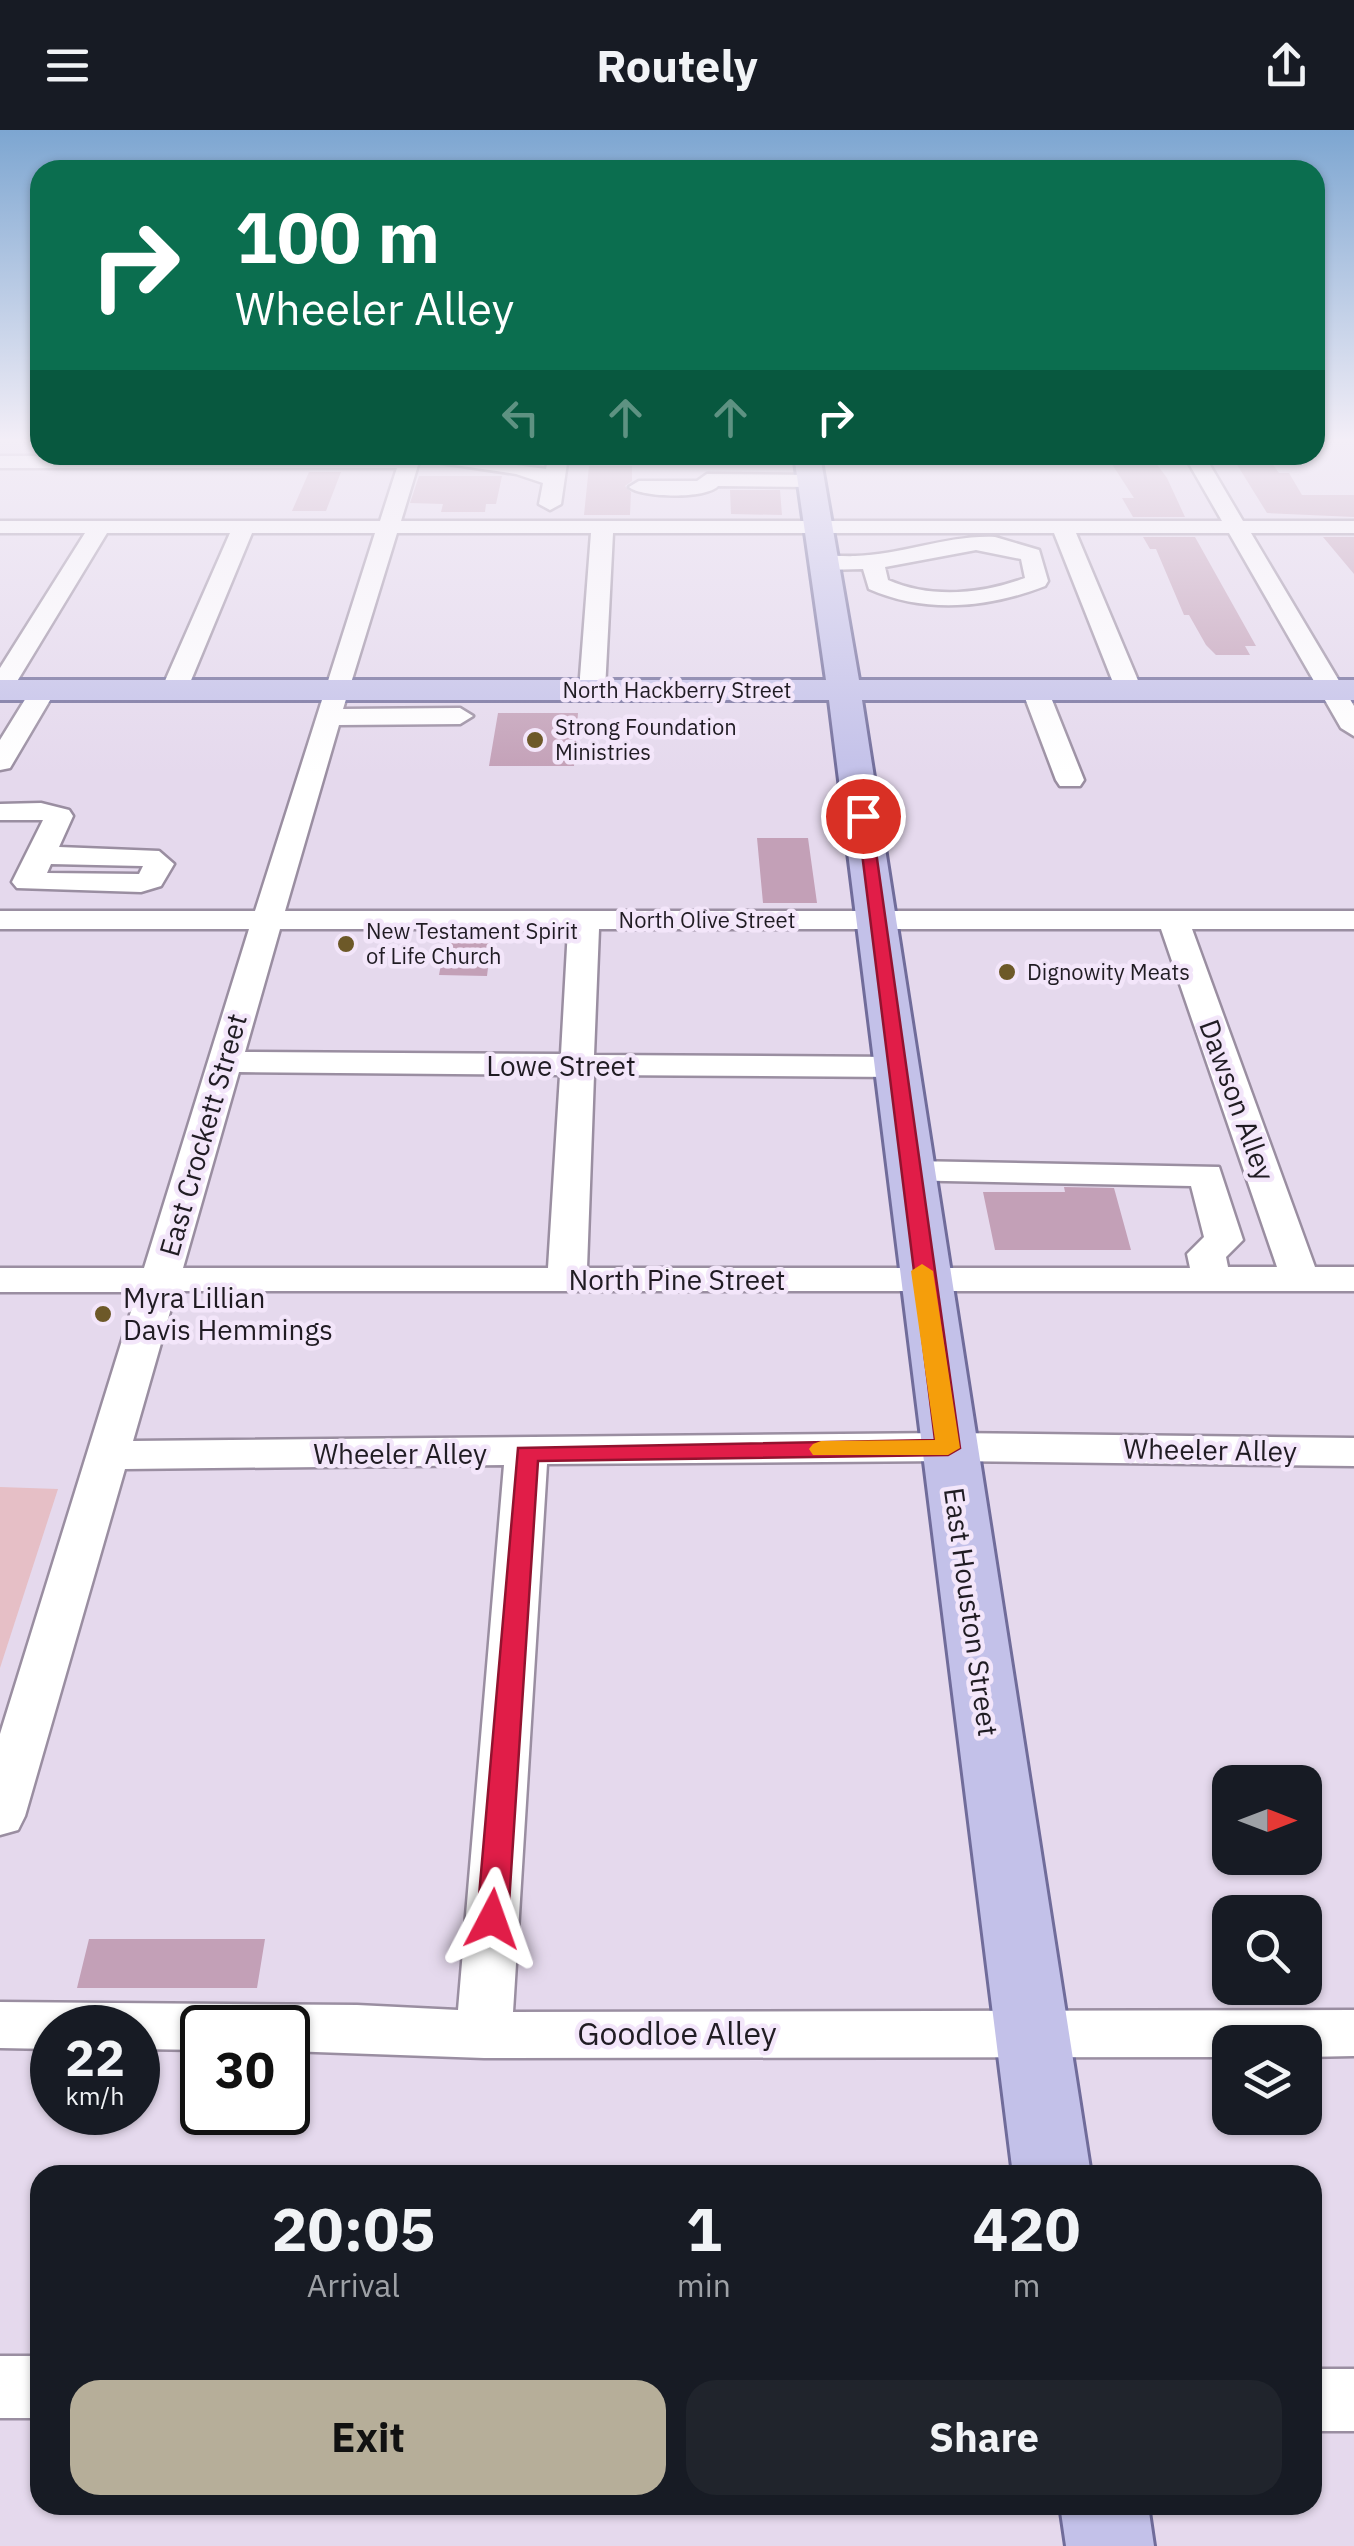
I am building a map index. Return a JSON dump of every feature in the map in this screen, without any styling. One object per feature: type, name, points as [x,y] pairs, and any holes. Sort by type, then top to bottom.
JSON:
[{"type":"main road","name":"East Houston Street","points":[[821,550],[898,1067],[924,1280],[1050,2165]]},
{"type":"main road","name":"North Hackberry Street","points":[[0,689],[174,690],[332,703],[592,690],[1343,690]]},
{"type":"main road","points":[[1105,2515],[1110,2546]]},
{"type":"street","points":[[0,689],[86,550]]},
{"type":"street","points":[[174,690],[234,550]]},
{"type":"street","name":"East Crockett Street","points":[[0,1816],[332,703],[383,550]]},
{"type":"street","points":[[592,690],[601,550]]},
{"type":"street","points":[[832,550],[873,562],[928,550]]},
{"type":"street","points":[[873,562],[877,584],[891,591],[921,596],[1010,593],[1037,581],[1031,555],[1021,550]]},
{"type":"street","points":[[1072,550],[1128,690]]},
{"type":"street","points":[[1249,550],[1343,690],[1354,728]]},
{"type":"street","points":[[0,762],[43,690]]},
{"type":"street","points":[[1035,690],[1070,780]]},
{"type":"street","points":[[332,703],[460,716]]},
{"type":"street","points":[[0,812],[41,811],[59,816],[42,855],[14,883]]},
{"type":"street","points":[[14,883],[145,870],[42,855]]},
{"type":"street","name":"North Olive Street","points":[[0,920],[1354,920]]},
{"type":"street","points":[[567,1280],[584,920]]},
{"type":"street","name":"Dawson Alley","points":[[1174,920],[1301,1281]]},
{"type":"street","name":"Lowe Street","points":[[224,1062],[898,1067]]},
{"type":"street","points":[[911,1172],[1206,1175],[1224,1240],[1206,1254],[1212,1281]]},
{"type":"street","name":"North Pine Street","points":[[0,1280],[1354,1280]]},
{"type":"street","name":"Wheeler Alley","points":[[107,1455],[948,1448],[1354,1452]]},
{"type":"street","points":[[484,2035],[526,1453]]},
{"type":"street","name":"Goodloe Alley","points":[[0,2025],[356,2028],[484,2035],[1354,2032]]},
{"type":"street","points":[[0,2387],[30,2387]]},
{"type":"street","points":[[1322,2400],[1354,2400]]},
{"type":"shaded area","points":[[0,1487],[58,1489],[0,1668]]},
{"type":"building","points":[[1156,550],[1202,550],[1256,646],[1245,646],[1250,655],[1216,655],[1189,615],[1184,615]]},
{"type":"building","points":[[1334,550],[1354,550],[1354,574]]},
{"type":"building","name":"Strong Foundation Ministries","points":[[498,713],[578,713],[574,766],[489,766]]},
{"type":"building","points":[[757,838],[808,838],[817,903],[763,903]]},
{"type":"building","points":[[445,943],[491,943],[487,976],[439,975]]},
{"type":"building","points":[[1064,1187],[1114,1188],[1131,1250],[995,1250],[983,1192],[1065,1192]]},
{"type":"building","points":[[89,1939],[265,1939],[257,1988],[77,1988]]},
{"type":"slow traffic","points":[[821,1449],[948,1448],[922,1271]]},
{"type":"place","name":"Strong Foundation Ministries","points":[[535,740]]},
{"type":"place","name":"New Testament Spirit of Life Church","points":[[346,944]]},
{"type":"place","name":"Dignowity Meats","points":[[1007,972]]},
{"type":"place","name":"Myra Lillian Davis Hemmings","points":[[103,1314]]},
{"type":"route","points":[[492,1919],[526,1453],[948,1448],[863,816]]}]
